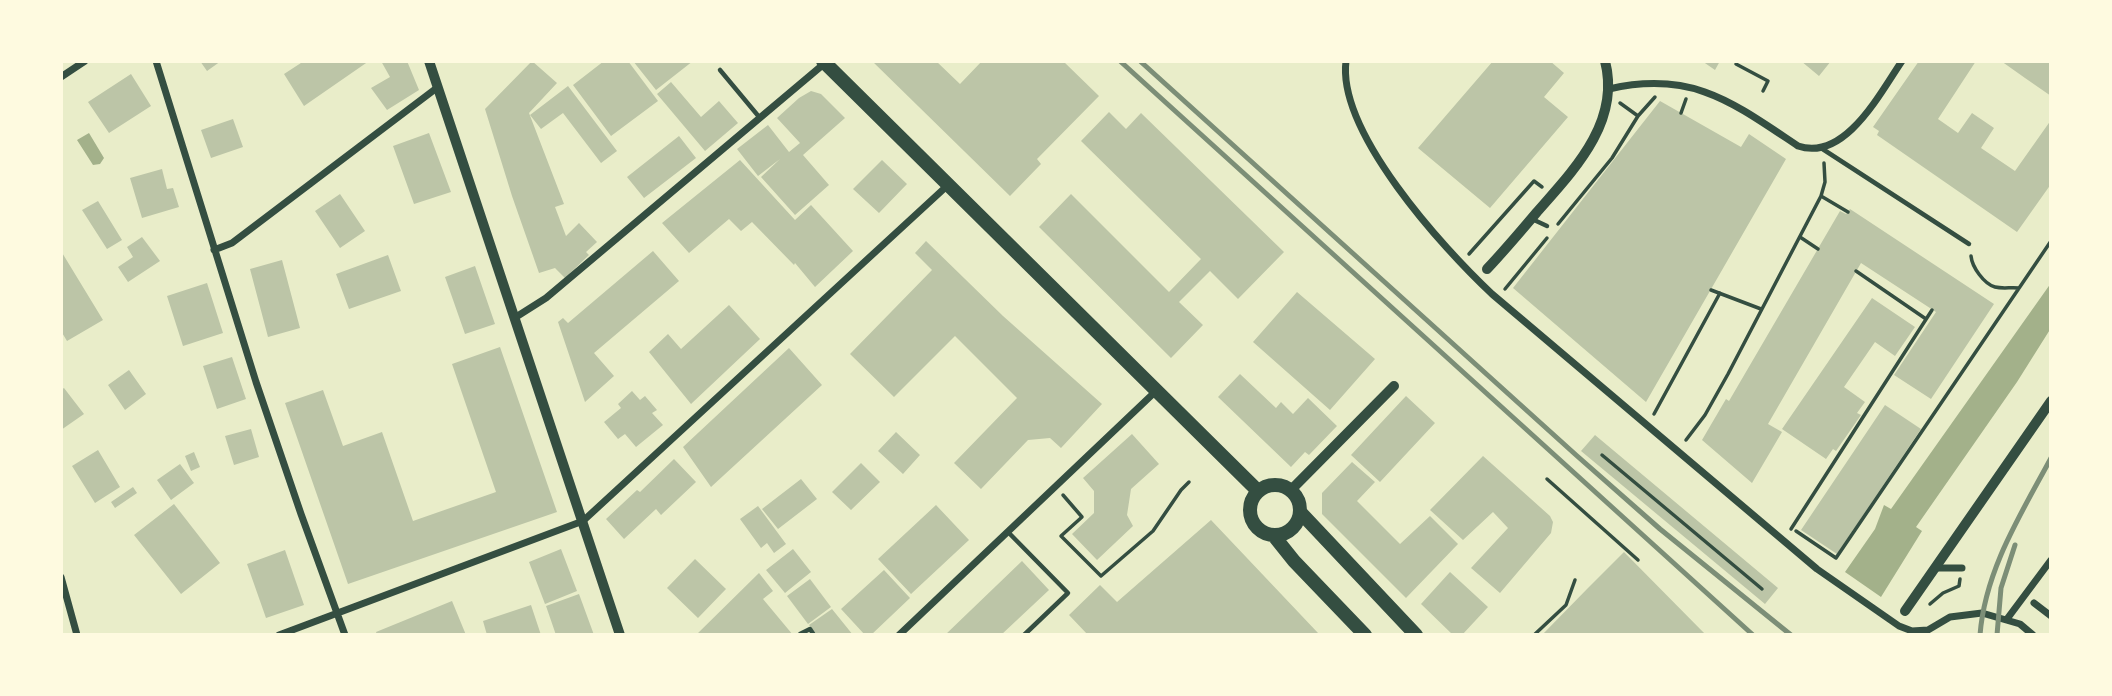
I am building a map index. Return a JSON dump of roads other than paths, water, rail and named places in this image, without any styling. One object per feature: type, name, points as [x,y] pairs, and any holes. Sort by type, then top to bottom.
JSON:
[{"type":"main road","points":[[824,62],[1258,491]]},
{"type":"main road","points":[[1274,536],[1292,530],[1301,513],[1300,503],[1291,490],[1274,484],[1258,491],[1251,501],[1251,519],[1263,532],[1274,536],[1294,561],[1365,635]]},
{"type":"main road","points":[[1301,513],[1416,635]]},
{"type":"street","points":[[61,77],[85,61]]},
{"type":"street","points":[[156,61],[301,514],[345,635]]},
{"type":"street","points":[[429,61],[620,635]]},
{"type":"street","points":[[1346,61],[1347,97],[1371,147],[1435,237],[1460,264],[1497,299],[1817,569],[1905,629],[1928,630],[1950,617],[1972,612],[2007,619],[2020,624],[2033,635]]},
{"type":"street","points":[[1488,269],[1593,143],[1606,109],[1609,89],[1605,61]]},
{"type":"street","points":[[1609,89],[1636,83],[1673,83],[1712,93],[1808,150],[1838,141],[1857,125],[1902,61]]},
{"type":"street","points":[[516,317],[546,298],[824,62]]},
{"type":"street","points":[[215,250],[232,243],[438,87]]},
{"type":"street","points":[[279,635],[583,521],[948,185]]},
{"type":"street","points":[[1291,490],[1394,386]]},
{"type":"street","points":[[899,635],[1156,391]]},
{"type":"street","points":[[1905,611],[2051,401]]},
{"type":"street","points":[[2007,619],[2051,560]]},
{"type":"street","points":[[1936,568],[1962,568]]},
{"type":"street","points":[[61,578],[77,635]]},
{"type":"street","points":[[2034,603],[2051,615]]},
{"type":"lane","points":[[720,70],[760,118]]},
{"type":"lane","points":[[1821,148],[1969,244]]},
{"type":"lane","points":[[1531,219],[1548,226]]},
{"type":"lane","points":[[1008,531],[1068,593],[1024,635]]},
{"type":"lane","points":[[800,634],[810,629],[814,635]]},
{"type":"railway","points":[[1120,61],[1753,635]]},
{"type":"railway","points":[[1140,61],[1576,455],[1660,529],[1791,635]]},
{"type":"railway","points":[[1980,635],[1983,611],[1997,565],[2051,458]]},
{"type":"railway","points":[[1997,635],[2001,588],[2015,545]]}]
